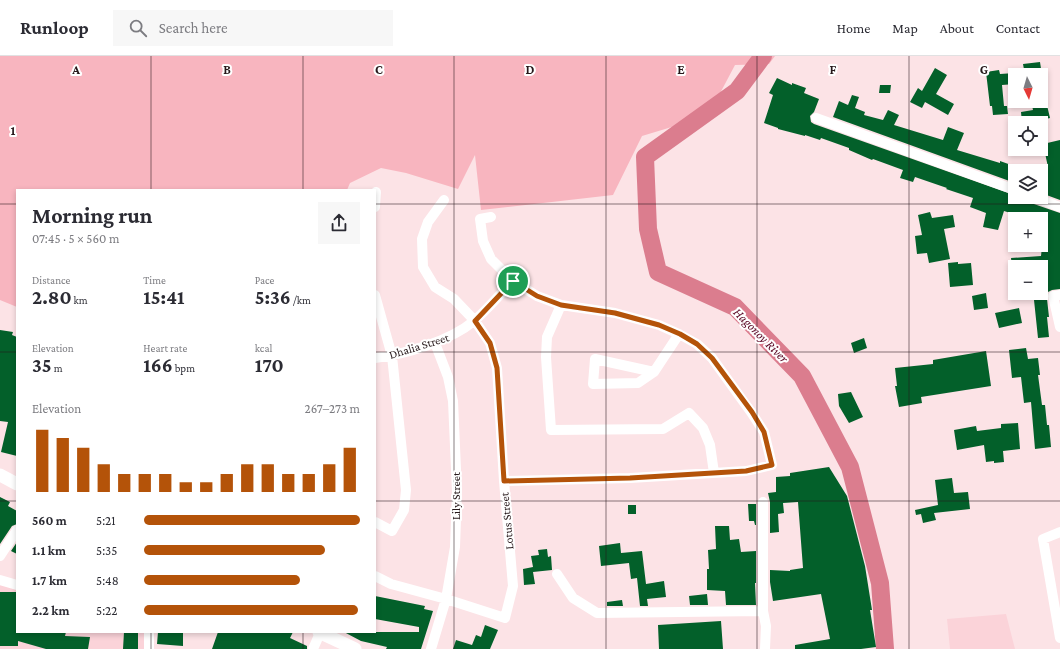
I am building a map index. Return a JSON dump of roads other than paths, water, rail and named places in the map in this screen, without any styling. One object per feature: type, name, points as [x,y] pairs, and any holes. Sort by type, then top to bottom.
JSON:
[{"type":"main road","points":[[0,475],[16,483]]},
{"type":"main road","points":[[322,633],[355,649]]},
{"type":"street","points":[[816,118],[1008,187]]},
{"type":"street","name":"Lotus Street","points":[[376,576],[391,584],[446,599],[505,618],[513,586],[504,481],[497,368],[490,343],[475,321],[454,299],[435,287],[423,267],[422,239],[428,222],[444,200]]},
{"type":"street","points":[[1048,203],[1060,207]]},
{"type":"street","points":[[491,217],[480,218],[483,241],[491,259],[513,281],[537,296],[561,305],[615,313],[659,325],[680,334],[697,344],[712,358],[752,412],[764,432],[772,465],[746,471],[714,473],[630,478],[504,481]]},
{"type":"street","name":"Dhalia Street","points":[[376,358],[392,356],[435,343],[456,334],[475,321],[513,281]]},
{"type":"street","points":[[1060,295],[1053,296],[1060,327]]},
{"type":"street","points":[[376,299],[392,356],[406,490],[404,510],[392,531],[376,523]]},
{"type":"street","points":[[561,305],[547,337],[546,357],[551,430],[663,429],[690,413],[703,428],[710,445],[714,473]]},
{"type":"street","points":[[654,372],[595,359],[593,384],[638,383],[654,372],[680,334]]},
{"type":"street","name":"Lily Street","points":[[431,649],[446,599],[455,547],[457,492],[453,401],[448,377],[435,343]]},
{"type":"street","points":[[763,502],[763,611],[766,626],[765,649]]},
{"type":"street","points":[[0,556],[16,532]]},
{"type":"street","points":[[1060,532],[1043,540],[1056,584],[1060,638]]},
{"type":"street","points":[[557,574],[573,598],[597,613],[763,611]]},
{"type":"street","points":[[0,580],[16,585]]},
{"type":"street","points":[[149,633],[149,649]]},
{"type":"street","points":[[313,649],[320,633]]},
{"type":"waterway","name":"Hagonoy River","points":[[763,56],[737,91],[645,157],[648,229],[658,272],[735,307],[802,376],[850,467],[880,583],[885,649]]}]
